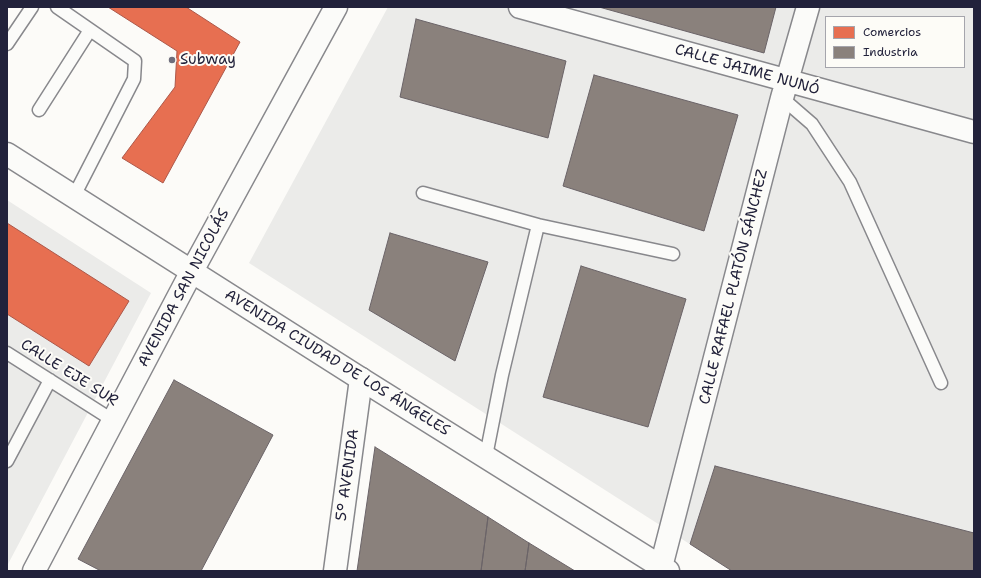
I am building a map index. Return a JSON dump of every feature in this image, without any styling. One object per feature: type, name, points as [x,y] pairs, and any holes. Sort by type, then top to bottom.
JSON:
[{"type":"street","name":"AVENIDA SAN NICOLÁS","points":[[34,571],[192,271],[336,7]]},
{"type":"street","name":"CALLE JAIME NUNÓ","points":[[520,7],[785,90],[974,132]]},
{"type":"street","name":"CALLE RAFAEL PLATÓN SÁNCHEZ","points":[[665,569],[785,90],[808,7]]},
{"type":"street","name":"AVENIDA CIUDAD DE LOS ÁNGELES","points":[[7,154],[361,379],[665,569]]},
{"type":"street","name":"5° AVENIDA","points":[[336,571],[361,379]]},
{"type":"lane","points":[[7,44],[32,7]]},
{"type":"lane","points":[[57,7],[135,61],[134,79],[74,196]]},
{"type":"lane","points":[[39,110],[90,30]]},
{"type":"lane","points":[[785,90],[812,124],[850,182],[942,383]]},
{"type":"lane","points":[[423,193],[538,225],[673,254]]},
{"type":"lane","points":[[486,456],[502,375],[538,225]]},
{"type":"lane","name":"CALLE EJE SUR","points":[[7,353],[114,421]]},
{"type":"lane","points":[[7,461],[50,380]]},
{"type":"shaded area","points":[[388,7],[974,7],[974,571],[732,571],[249,263]]},
{"type":"shaded area","points":[[7,200],[151,293],[7,566]]},
{"type":"building: Comercios","points":[[108,7],[186,7],[240,42],[163,183],[122,158],[175,87],[177,51]]},
{"type":"building: Comercios","points":[[7,223],[129,301],[89,366],[7,314]]},
{"type":"building: Industria","points":[[599,7],[776,7],[764,53]]},
{"type":"building: Industria","points":[[416,19],[566,61],[548,138],[400,97]]},
{"type":"building: Industria","points":[[594,75],[738,115],[704,231],[563,186]]},
{"type":"building: Industria","points":[[390,233],[488,262],[455,361],[369,310]]},
{"type":"building: Industria","points":[[581,266],[686,299],[648,427],[543,397]]},
{"type":"building: Industria","points":[[174,380],[273,435],[201,571],[101,571],[78,559]]},
{"type":"building: Industria","points":[[375,447],[488,517],[481,571],[357,571]]},
{"type":"building: Industria","points":[[715,466],[974,533],[974,571],[732,571],[690,544]]},
{"type":"building: Industria","points":[[488,517],[529,543],[525,571],[481,571]]},
{"type":"building: Industria","points":[[529,543],[575,571],[525,571]]},
{"type":"place","name":"Subway","points":[[172,60]]}]
